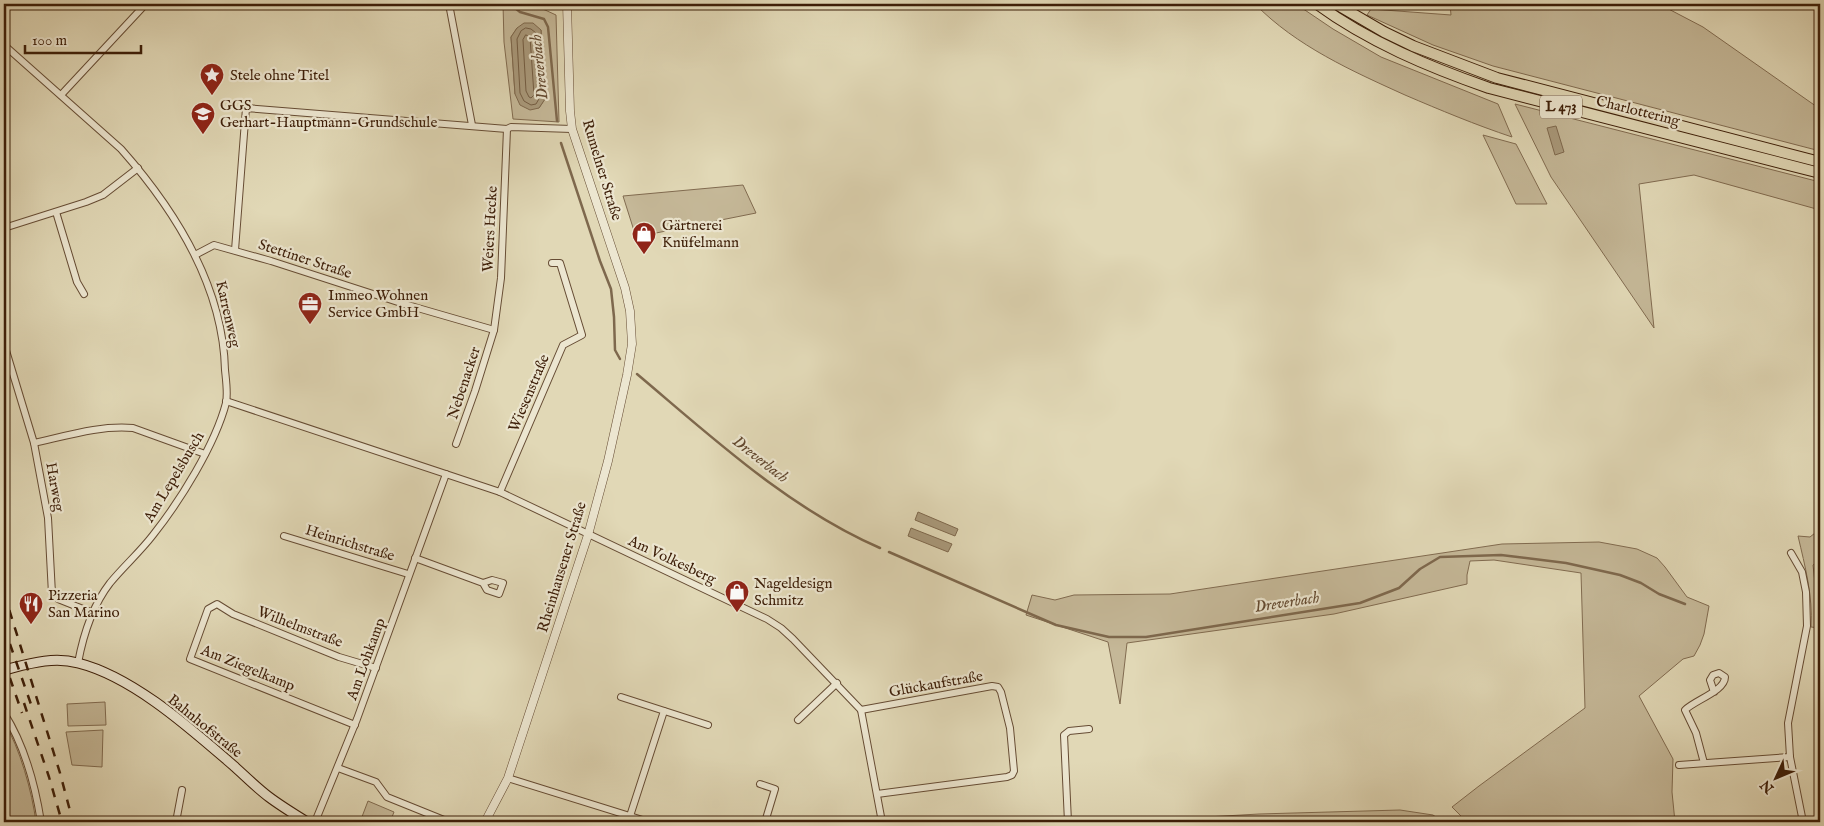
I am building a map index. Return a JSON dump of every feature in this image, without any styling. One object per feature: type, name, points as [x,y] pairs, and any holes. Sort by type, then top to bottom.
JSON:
[{"type":"highway","name":"Charlottering","points":[[1317,4],[1362,32],[1408,56],[1489,88],[1820,173]]},
{"type":"highway","name":"Charlottering","points":[[1336,4],[1413,46],[1497,78],[1820,162]]},
{"type":"main road","name":"Bahnhofstraße","points":[[4,670],[36,662],[58,660],[78,663],[109,675],[142,693],[203,740],[269,797],[307,822]]},
{"type":"street","points":[[61,95],[142,8],[143,4]]},
{"type":"street","points":[[449,4],[472,125]]},
{"type":"street","name":"Rumelner Straße","points":[[567,4],[572,129],[617,262],[630,311]]},
{"type":"street","name":"Karrenweg","points":[[4,45],[121,149],[138,168],[172,216],[206,276],[225,350],[226,401]]},
{"type":"street","points":[[235,250],[246,108],[507,129],[511,127],[572,129]]},
{"type":"street","name":"Weiers Hecke","points":[[494,330],[501,278],[507,129]]},
{"type":"street","points":[[4,228],[86,202],[102,195],[138,168]]},
{"type":"street","points":[[56,212],[77,282],[84,294]]},
{"type":"street","name":"Stettiner Straße","points":[[195,255],[214,244],[404,304],[494,330]]},
{"type":"street","name":"Wiesenstraße","points":[[500,492],[563,345],[582,335],[560,263],[552,263]]},
{"type":"street","name":"Rheinhausener Straße","points":[[485,822],[508,778],[588,535],[608,461],[627,375],[632,344],[630,311]]},
{"type":"street","name":"Nebenacker","points":[[456,444],[494,330]]},
{"type":"street","name":"Harweg","points":[[4,344],[34,442],[48,518],[52,594],[58,599],[93,613]]},
{"type":"street","points":[[226,401],[500,492],[588,535]]},
{"type":"street","name":"Am Lepelsbusch","points":[[78,663],[99,599],[109,584],[153,536],[170,512],[205,454],[216,432],[226,401]]},
{"type":"street","points":[[34,442],[120,427],[133,428],[205,454]]},
{"type":"street","name":"Am Lohkamp","points":[[315,822],[355,725],[408,574],[446,474]]},
{"type":"street","name":"Am Volkesberg","points":[[588,535],[767,619],[793,639],[861,710]]},
{"type":"street","name":"Heinrichstraße","points":[[284,536],[408,574]]},
{"type":"street","points":[[1791,553],[1800,568],[1806,592],[1807,626],[1788,723],[1790,757],[1803,822]]},
{"type":"street","points":[[414,558],[483,583]]},
{"type":"street","name":"Wilhelmstraße","points":[[218,604],[233,614],[339,656],[376,668]]},
{"type":"street","name":"Am Ziegelkamp","points":[[218,604],[208,609],[190,659],[355,725]]},
{"type":"street","points":[[798,720],[837,684]]},
{"type":"street","name":"Glückaufstraße","points":[[861,710],[992,686],[998,687],[1001,692],[1010,728],[1014,771],[1008,777],[877,794]]},
{"type":"street","points":[[1704,763],[1696,733],[1686,710],[1690,705],[1714,692]]},
{"type":"street","points":[[621,698],[708,725]]},
{"type":"street","points":[[861,710],[882,822]]},
{"type":"street","points":[[630,816],[664,711]]},
{"type":"street","points":[[4,713],[22,745],[37,798],[41,822]]},
{"type":"street","points":[[1068,822],[1064,735],[1069,731],[1090,729]]},
{"type":"street","points":[[1679,765],[1790,757]]},
{"type":"street","points":[[338,768],[376,782],[387,797],[449,822]]},
{"type":"street","points":[[508,778],[648,822]]},
{"type":"street","points":[[760,784],[775,789],[765,822]]},
{"type":"street","points":[[176,822],[182,790]]},
{"type":"shaded area","points":[[503,4],[532,4],[556,15],[559,122],[513,119],[504,42]],"holes":[[[517,28],[541,30],[545,99],[539,108],[515,94],[511,37]]]},
{"type":"shaded area","points":[[1255,4],[1296,4],[1333,29],[1381,57],[1498,104],[1512,137],[1431,106],[1345,67],[1288,33]]},
{"type":"shaded area","points":[[1450,4],[1659,4],[1703,27],[1820,109],[1820,151],[1493,66],[1433,45],[1367,15],[1371,9],[1451,15]]},
{"type":"shaded area","points":[[1515,104],[1820,182],[1820,210],[1694,175],[1639,184],[1654,328],[1551,177]]},
{"type":"shaded area","points":[[1483,135],[1516,144],[1547,204],[1516,204]]},
{"type":"shaded area","points":[[743,185],[756,213],[636,237],[623,196]]},
{"type":"shaded area","points":[[1820,529],[1820,560],[1813,565],[1820,628],[1811,627],[1810,592],[1798,536],[1810,537]]},
{"type":"shaded area","points":[[1599,542],[1637,549],[1657,558],[1687,597],[1709,606],[1704,634],[1694,656],[1683,659],[1639,696],[1673,759],[1672,792],[1675,822],[1467,822],[1452,807],[1585,708],[1581,573],[1494,560],[1470,561],[1467,584],[1334,614],[1127,643],[1120,704],[1108,642],[1026,615],[1032,595],[1055,600],[1074,595],[1170,594],[1502,544]]},
{"type":"shaded area","points":[[105,702],[106,725],[68,726],[67,704]]},
{"type":"shaded area","points":[[4,722],[15,744],[24,771],[32,797],[36,822],[4,822]]},
{"type":"shaded area","points":[[103,730],[102,767],[72,765],[66,732]]},
{"type":"shaded area","points":[[368,801],[394,812],[390,822],[360,822]]},
{"type":"shaded area","points":[[1400,810],[1433,815],[1443,822],[1119,822],[1259,814]]},
{"type":"water","points":[[524,23],[533,23],[541,30],[545,99],[539,108],[530,110],[520,105],[515,94],[511,37],[517,28]]},
{"type":"water","points":[[1556,126],[1564,152],[1555,155],[1547,128]]},
{"type":"water","points":[[918,512],[958,529],[955,536],[915,520]]},
{"type":"water","points":[[911,528],[952,544],[948,552],[908,536]]},
{"type":"waterway","name":"Dreverbach","points":[[510,4],[520,12],[544,19],[548,27],[557,121]]},
{"type":"waterway","name":"Dreverbach","points":[[561,143],[611,289],[615,350],[620,359]]},
{"type":"waterway","name":"Dreverbach","points":[[637,374],[752,470],[814,513],[846,532],[880,548]]},
{"type":"waterway","name":"Dreverbach","points":[[889,552],[1056,625],[1109,637],[1146,637],[1360,603],[1399,588],[1420,569],[1440,557],[1501,555],[1566,563],[1620,575],[1685,604]]},
{"type":"railway","points":[[4,593],[60,773],[73,822]]},
{"type":"railway","points":[[4,627],[33,710]]},
{"type":"railway","points":[[4,661],[22,713]]},
{"type":"railway","points":[[24,703],[62,822]]},
{"type":"place","name":"Stele ohne Titel","points":[[212,96]]},
{"type":"place","name":"GGS Gerhart-Hauptmann-Grundschule","points":[[203,135]]},
{"type":"place","name":"Gärtnerei Knüfelmann","points":[[644,255]]},
{"type":"place","name":"Immeo Wohnen Service GmbH","points":[[310,325]]},
{"type":"place","name":"Nageldesign Schmitz","points":[[737,613]]},
{"type":"place","name":"Pizzeria San Marino","points":[[31,625]]}]
